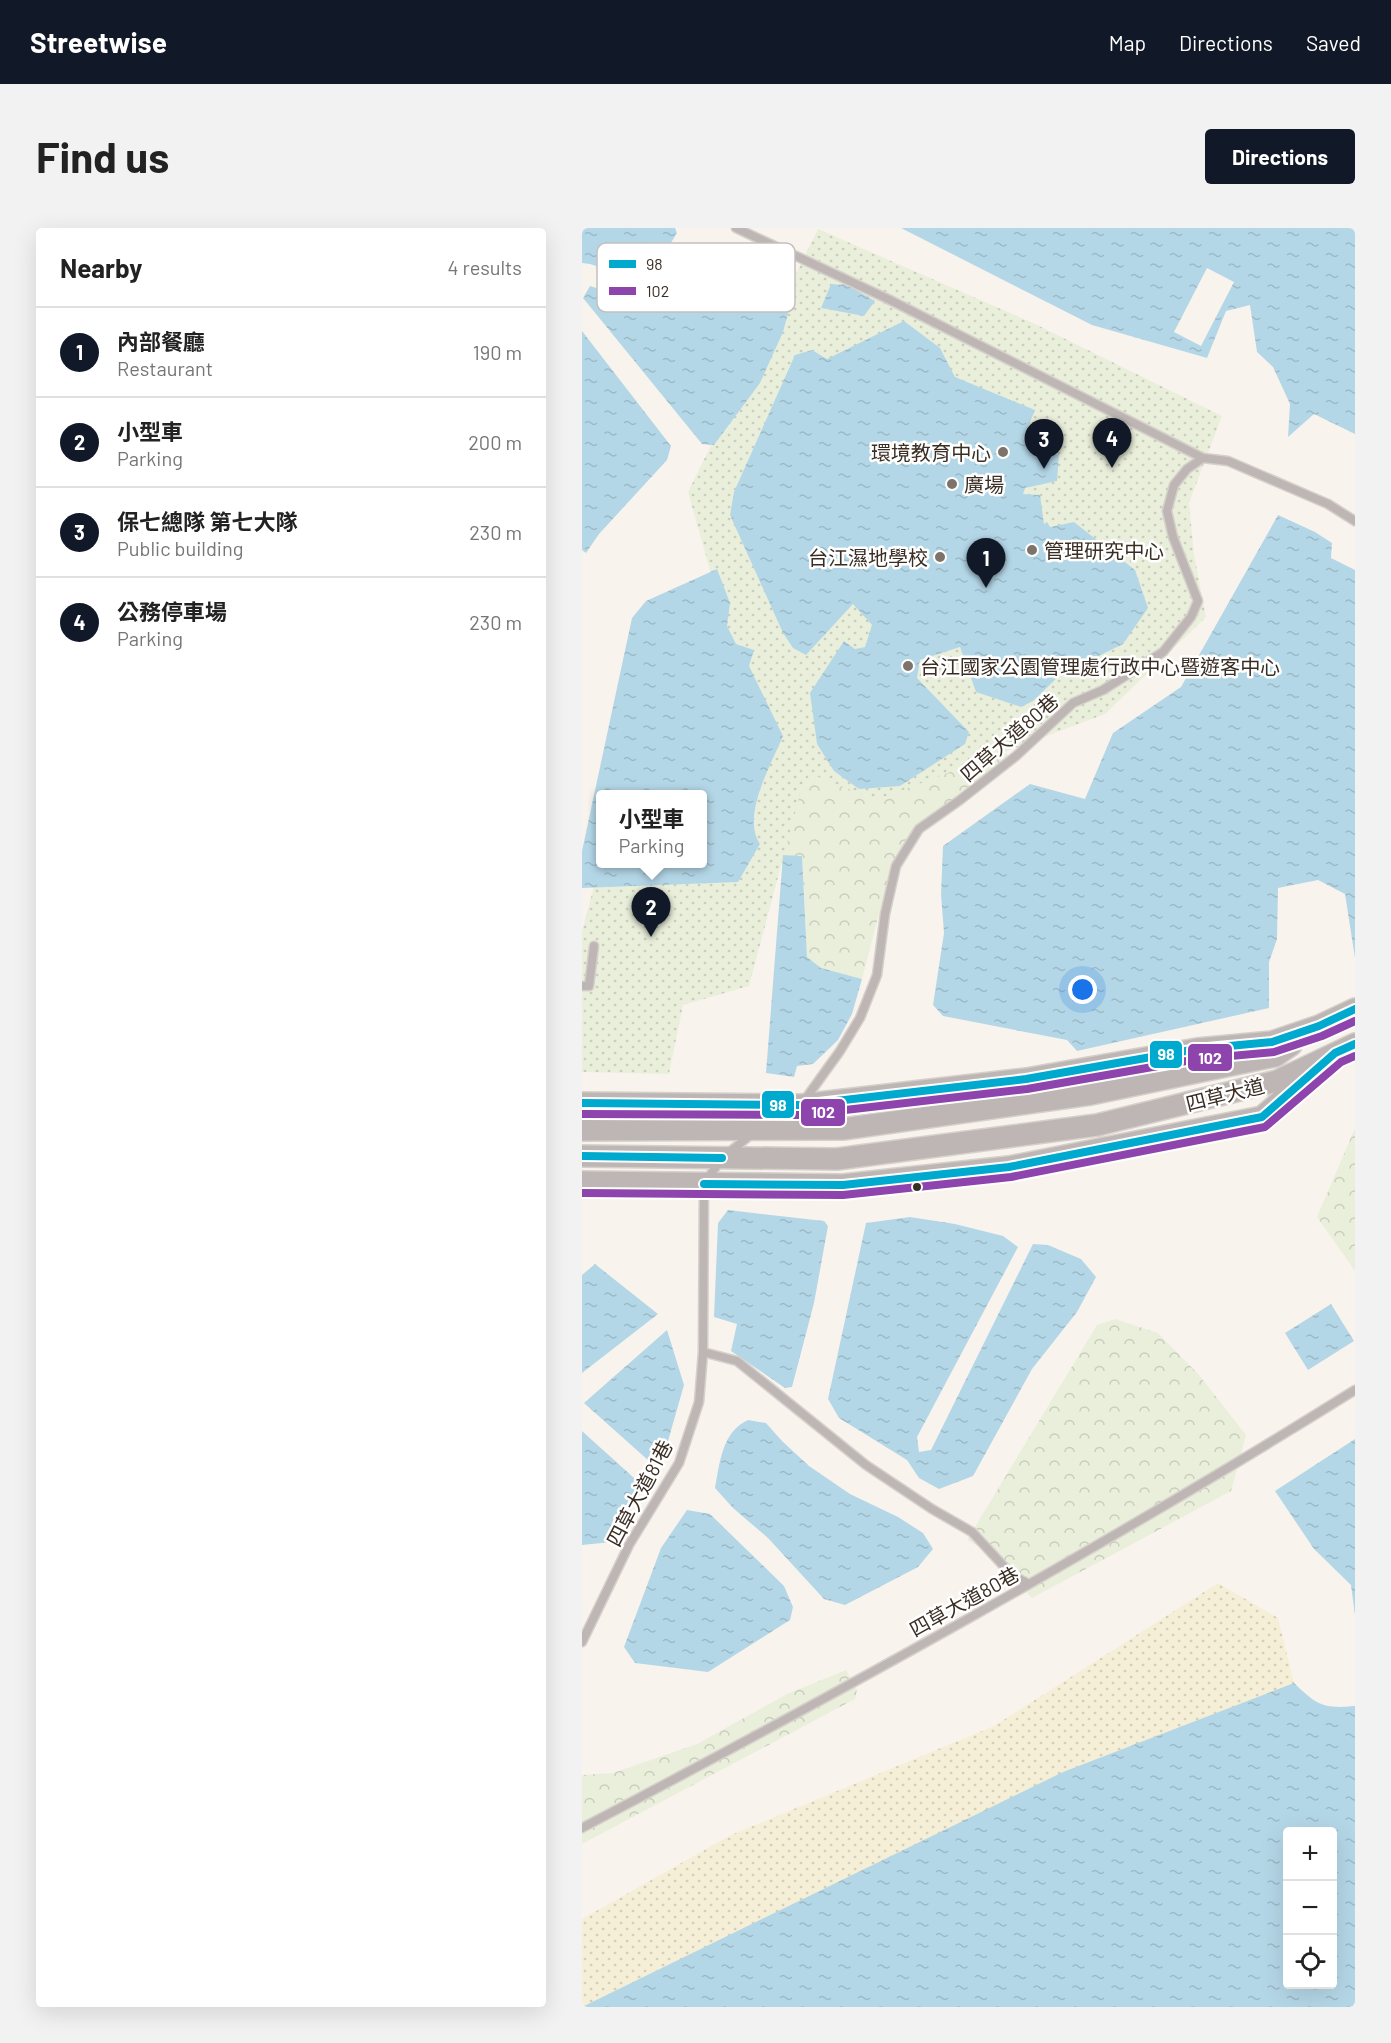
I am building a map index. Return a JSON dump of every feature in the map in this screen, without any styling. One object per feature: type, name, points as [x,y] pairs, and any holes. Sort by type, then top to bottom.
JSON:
[{"type":"street","points":[[582,1103],[801,1105],[1026,1079],[1197,1049],[1272,1042],[1319,1026],[1355,1009]]},
{"type":"street","name":"四草大道","points":[[582,1130],[843,1129],[1091,1094],[1275,1056],[1319,1026]]},
{"type":"street","points":[[1335,1053],[1355,1044]]},
{"type":"street","name":"四草大道","points":[[582,1156],[837,1159],[1097,1125],[1277,1081],[1335,1053]]},
{"type":"street","name":"四草大道","points":[[582,1182],[843,1185],[1009,1167],[1262,1117],[1335,1053]]},
{"type":"lane","points":[[736,228],[768,243]]},
{"type":"lane","points":[[795,256],[888,299],[1203,458],[1228,461],[1328,504],[1355,521]]},
{"type":"lane","name":"四草大道80巷","points":[[704,1185],[722,1158],[758,1129],[801,1105],[840,1051],[860,1018],[878,975],[885,914],[896,866],[919,830],[1016,756],[1073,704],[1103,690],[1163,652],[1191,617],[1198,601],[1173,537],[1167,511],[1174,485],[1187,469],[1203,458]]},
{"type":"lane","points":[[582,987],[590,986],[594,946]]},
{"type":"lane","name":"四草大道81巷","points":[[582,1642],[628,1545],[679,1463],[699,1402],[703,1352],[704,1185]]},
{"type":"lane","points":[[703,1352],[737,1361],[866,1465],[932,1509],[972,1532],[1012,1575],[1029,1584]]},
{"type":"lane","name":"四草大道80巷","points":[[582,1828],[757,1736],[1029,1584],[1355,1390]]},
{"type":"green space","name":"台江國家公園管理處行政中心暨遊客中心","points":[[818,229],[1035,324],[1222,416],[1189,503],[1194,554],[1206,617],[1105,714],[876,800],[811,774],[803,783],[749,986],[683,1005],[669,1074],[582,1072],[582,931],[599,868],[707,868],[707,790],[702,790],[713,581],[688,492],[777,312],[795,312],[795,276]]},
{"type":"green space","points":[[969,732],[1010,756],[914,828],[892,864],[862,979],[821,968],[807,957],[802,857],[783,855],[805,748]]},
{"type":"green space","points":[[1355,1128],[1355,1271],[1317,1217]]},
{"type":"green space","points":[[1115,1319],[1158,1333],[1199,1375],[1246,1435],[1231,1491],[1032,1598],[992,1554],[967,1540],[1097,1325]]},
{"type":"green space","points":[[846,1670],[857,1690],[855,1699],[582,1844],[582,1775],[613,1773],[697,1744],[787,1694]]},
{"type":"sand","points":[[1218,1583],[1278,1618],[1294,1683],[658,1970],[592,2007],[582,2007],[582,1919],[731,1835],[994,1726]]},
{"type":"water","points":[[582,228],[675,228],[677,233],[671,243],[597,243],[597,266],[582,263]]},
{"type":"water","points":[[901,228],[1355,228],[1355,434],[1314,414],[1288,437],[1290,404],[1273,367],[1257,352],[1250,305],[1226,311],[1207,358],[1092,325]]},
{"type":"water","points":[[831,284],[847,285],[875,301],[864,316],[821,308]]},
{"type":"water","points":[[590,286],[597,288],[597,312],[788,312],[783,332],[760,383],[714,445],[702,444],[583,298]]},
{"type":"water","points":[[904,321],[940,348],[955,377],[1035,410],[1023,439],[1046,455],[1059,454],[1057,481],[1025,488],[1023,494],[1040,495],[1044,524],[1047,522],[1050,527],[1074,522],[1135,570],[1148,608],[1123,644],[1060,675],[1033,701],[1021,707],[976,692],[960,647],[920,660],[917,678],[969,732],[965,744],[900,786],[859,789],[834,771],[817,744],[810,693],[844,641],[855,649],[865,647],[872,625],[853,604],[806,655],[793,648],[783,633],[730,515],[734,492],[795,355],[812,350],[827,359]]},
{"type":"water","points":[[582,331],[671,446],[667,460],[599,534],[586,553],[582,550]]},
{"type":"water","points":[[1278,515],[1315,532],[1332,543],[1331,558],[1355,570],[1355,958],[1345,894],[1318,880],[1278,888],[1277,939],[1269,962],[1269,1008],[1077,1051],[1067,1040],[943,1016],[933,1005],[944,933],[941,894],[943,846],[1030,784],[1085,799],[1113,733],[1181,687]]},
{"type":"water","points":[[717,569],[730,603],[727,626],[736,644],[754,650],[749,666],[783,736],[765,776],[756,805],[755,833],[760,844],[738,882],[582,888],[582,851],[632,618],[646,601]]},
{"type":"water","points":[[783,855],[802,856],[807,957],[821,968],[862,979],[852,1014],[838,1040],[813,1064],[797,1066],[794,1077],[766,1073]]},
{"type":"water","points":[[728,1210],[824,1221],[828,1226],[814,1303],[792,1387],[785,1388],[731,1351],[737,1324],[714,1317],[718,1223]]},
{"type":"water","points":[[910,1217],[955,1224],[1003,1236],[1018,1247],[917,1437],[919,1452],[931,1450],[1033,1244],[1048,1245],[1081,1259],[1096,1277],[1077,1312],[1032,1369],[973,1476],[939,1489],[919,1478],[907,1460],[839,1418],[828,1399],[866,1223]]},
{"type":"water","points":[[595,1264],[658,1314],[582,1373],[582,1275]]},
{"type":"water","points":[[1331,1304],[1354,1341],[1308,1370],[1285,1333]]},
{"type":"water","points":[[667,1330],[684,1385],[658,1469],[584,1403]]},
{"type":"water","points":[[748,1420],[766,1423],[809,1466],[850,1494],[898,1517],[923,1533],[933,1549],[918,1567],[845,1605],[824,1599],[768,1538],[733,1508],[715,1488],[727,1440],[739,1425]]},
{"type":"water","points":[[582,1431],[644,1487],[612,1542],[582,1545]]},
{"type":"water","points":[[1355,1439],[1355,1615],[1351,1585],[1314,1549],[1275,1491]]},
{"type":"water","points":[[687,1510],[710,1514],[784,1586],[793,1607],[790,1620],[708,1672],[635,1663],[624,1647],[661,1548]]},
{"type":"water","points":[[1294,1683],[1321,1704],[1335,1707],[1355,1706],[1355,2007],[582,2007],[1063,1772]]},
{"type":"pier","points":[[1207,268],[1234,282],[1201,346],[1174,332]]},
{"type":"transit line","name":"98","points":[[582,1103],[801,1105],[1026,1079],[1197,1049],[1272,1042],[1319,1026],[1355,1009]]},
{"type":"transit line","name":"102","points":[[582,1114],[802,1115],[1027,1089],[1198,1059],[1274,1052],[1322,1036],[1355,1021]]},
{"type":"transit line","name":"98","points":[[704,1184],[843,1185],[1009,1167],[1262,1117],[1335,1053],[1355,1044]]},
{"type":"transit line","name":"102","points":[[582,1193],[843,1195],[1011,1177],[1265,1127],[1341,1062],[1355,1056]]},
{"type":"transit line","name":"98","points":[[582,1156],[722,1158]]},
{"type":"place","name":"環境教育中心","points":[[1003,452]]},
{"type":"place","name":"公務停車場","points":[[1112,468]]},
{"type":"place","name":"保七總隊 第七大隊","points":[[1044,469]]},
{"type":"place","name":"廣場","points":[[952,484]]},
{"type":"place","name":"管理研究中心","points":[[1032,550]]},
{"type":"place","name":"台江濕地學校","points":[[940,557]]},
{"type":"place","name":"內部餐廳","points":[[986,588]]},
{"type":"place","name":"台江國家公園管理處行政中心暨遊客中心","points":[[908,666]]},
{"type":"place","name":"小型車","points":[[651,937]]}]
